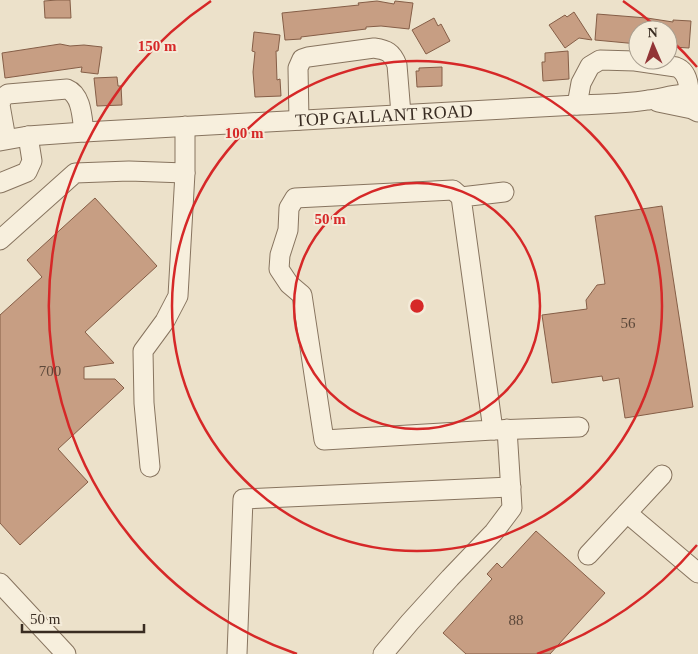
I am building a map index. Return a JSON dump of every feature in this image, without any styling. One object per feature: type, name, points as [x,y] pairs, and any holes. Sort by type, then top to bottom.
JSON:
[{"type":"street","points":[[299,120],[298,68],[302,59],[374,48],[390,52],[397,65],[400,114]]},
{"type":"street","points":[[577,105],[581,82],[590,66],[600,60],[635,61],[682,69],[694,94]]},
{"type":"street","points":[[3,140],[0,105],[2,98],[8,94],[31,91],[71,90],[79,105],[84,132]]},
{"type":"street","name":"TOP GALLANT ROAD","points":[[3,140],[28,136],[84,132],[577,105],[647,100],[674,94],[694,94]]},
{"type":"street","name":"TOP GALLANT ROAD","points":[[647,100],[692,109],[698,112]]},
{"type":"street","points":[[150,467],[144,403],[143,351],[165,321],[178,296],[185,174],[185,126]]},
{"type":"street","points":[[0,183],[27,172],[32,161],[28,136]]},
{"type":"street","points":[[0,240],[74,173],[128,171],[185,174]]},
{"type":"street","points":[[383,654],[417,614],[494,532],[512,508],[511,487],[500,430],[461,197],[453,190],[295,198],[289,208],[288,230],[280,255],[279,270],[289,284],[302,295],[324,440],[500,430],[579,427]]},
{"type":"street","points":[[461,197],[504,192]]},
{"type":"street","points":[[588,555],[662,475]]},
{"type":"street","points":[[237,654],[243,499],[511,487]]},
{"type":"street","points":[[627,512],[698,573]]},
{"type":"street","points":[[0,583],[66,654]]},
{"type":"building","points":[[70,0],[71,18],[45,18],[44,1]]},
{"type":"building","points":[[377,1],[394,4],[395,1],[413,3],[409,29],[381,26],[366,27],[366,29],[285,40],[282,13],[359,5],[358,3]]},
{"type":"building","points":[[574,12],[592,40],[579,38],[565,48],[549,25]]},
{"type":"building","points":[[597,14],[660,20],[628,20],[628,43],[595,40]]},
{"type":"building","points":[[434,18],[438,26],[441,24],[450,41],[426,54],[412,30]]},
{"type":"building","points":[[678,20],[691,21],[689,48],[678,47]]},
{"type":"building","points":[[254,32],[280,35],[278,51],[276,51],[277,80],[280,79],[281,96],[255,97],[253,72],[255,52],[252,51]]},
{"type":"building","points":[[60,44],[102,47],[98,74],[81,72],[82,67],[5,78],[2,53]]},
{"type":"building","points":[[568,51],[569,79],[543,81],[542,62],[545,62],[545,53]]},
{"type":"building","points":[[442,67],[442,86],[417,87],[416,71],[419,71],[419,68]]},
{"type":"building","points":[[117,77],[118,86],[121,86],[122,105],[97,106],[94,78]]},
{"type":"building","points":[[95,198],[157,266],[85,332],[114,363],[84,367],[84,379],[115,379],[124,388],[58,449],[88,482],[20,545],[0,523],[0,315],[42,277],[27,260]]},
{"type":"building","points":[[662,206],[693,407],[625,418],[619,378],[603,381],[602,376],[552,383],[542,315],[587,309],[586,300],[597,285],[605,284],[595,216]]},
{"type":"building","points":[[536,531],[605,593],[550,654],[466,654],[443,633],[492,579],[487,574],[497,563],[502,568]]}]
